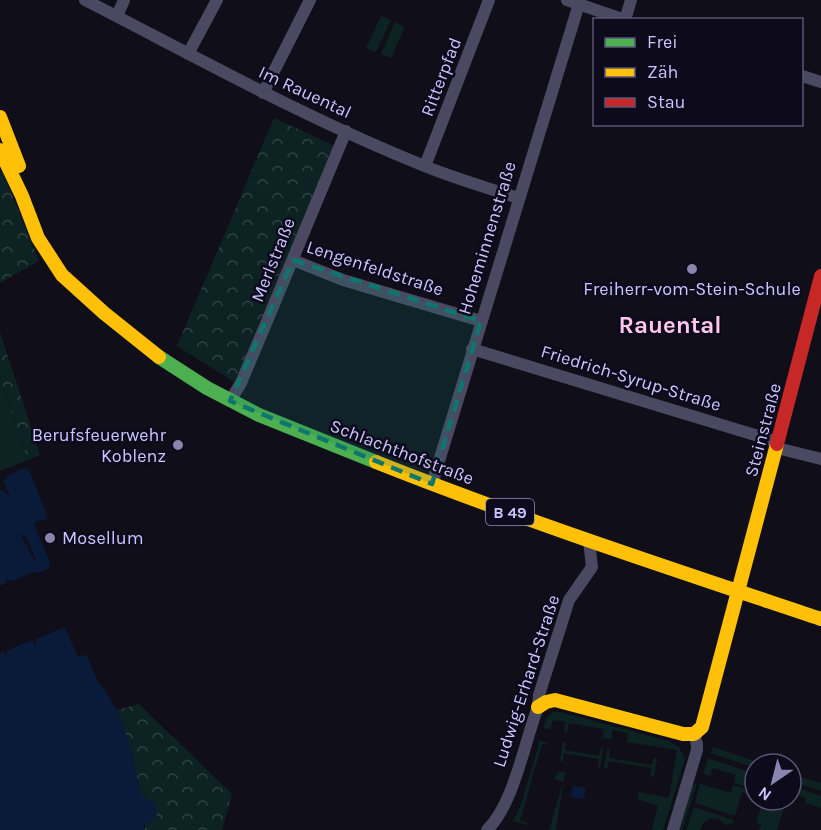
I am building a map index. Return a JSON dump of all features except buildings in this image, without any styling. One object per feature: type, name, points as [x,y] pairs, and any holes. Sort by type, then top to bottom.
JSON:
[{"type":"main road","name":"Schlachthofstraße","points":[[0,117],[46,233],[49,254]]},
{"type":"main road","name":"Schlachthofstraße","points":[[0,150],[22,196],[38,238],[62,275],[111,319],[176,368],[231,401],[432,484],[589,541],[821,619]]},
{"type":"main road","name":"Steinstraße","points":[[694,734],[702,727],[708,710],[821,276]]},
{"type":"main road","points":[[538,707],[555,700],[683,734],[694,734]]},
{"type":"street","name":"Im Rauental","points":[[85,0],[263,93],[346,131],[425,166],[518,198]]},
{"type":"street","points":[[117,16],[124,0]]},
{"type":"street","points":[[188,54],[217,0]]},
{"type":"street","points":[[263,93],[310,0]]},
{"type":"street","name":"Ritterpfad","points":[[425,166],[489,0]]},
{"type":"street","points":[[626,18],[631,0]]},
{"type":"street","points":[[573,2],[619,18]]},
{"type":"street","name":"Hoheminnenstraße","points":[[432,484],[518,198],[573,2]]},
{"type":"street","points":[[803,77],[821,82]]},
{"type":"street","name":"Merlstraße","points":[[231,401],[241,383],[346,131]]},
{"type":"street","name":"Lengenfeldstraße","points":[[293,260],[343,280],[481,321]]},
{"type":"street","name":"Friedrich-Syrup-Straße","points":[[472,349],[821,459]]},
{"type":"street","name":"Ludwig-Erhard-Straße","points":[[487,830],[494,824],[506,803],[538,707],[539,695],[569,600],[592,567],[589,541]]},
{"type":"street","points":[[673,830],[697,750],[694,734]]},
{"type":"highlighted area","points":[[293,260],[481,321],[432,484],[230,401]]},
{"type":"green space","points":[[381,16],[391,20],[376,52],[366,48]]},
{"type":"green space","points":[[395,22],[405,27],[391,58],[381,54]]},
{"type":"green space","points":[[274,118],[335,146],[236,383],[177,346]]},
{"type":"green space","points":[[0,170],[39,261],[0,283]]},
{"type":"green space","points":[[0,332],[40,455],[28,460],[0,377]]},
{"type":"green space","points":[[0,377],[28,460],[0,471]]},
{"type":"green space","points":[[139,704],[232,794],[222,830],[145,830],[145,799],[140,791],[130,745],[117,710]]},
{"type":"green space","points":[[554,712],[669,741],[679,747],[685,759],[663,830],[652,830],[658,806],[637,799],[639,792],[669,798],[677,750],[627,742],[628,733],[613,730],[611,739],[602,738],[604,729],[569,723],[567,732],[564,731],[566,722],[553,720],[551,729],[543,728],[547,717]]},
{"type":"green space","points":[[540,740],[550,745],[542,744],[520,821],[528,823],[527,825],[513,821],[521,805]]},
{"type":"green space","points":[[563,742],[566,742],[565,750],[599,756],[601,748],[603,749],[600,768],[598,767],[599,759],[564,753],[563,761],[560,761]]},
{"type":"green space","points":[[713,747],[743,757],[743,764],[711,753]]},
{"type":"green space","points":[[607,749],[610,750],[609,758],[652,765],[654,757],[657,758],[654,777],[650,776],[652,768],[608,761],[607,769],[604,768]]},
{"type":"green space","points":[[708,758],[743,770],[743,786],[734,783],[736,775],[713,768],[710,776],[703,774]]},
{"type":"green space","points":[[558,772],[565,772],[556,830],[549,830],[563,782],[554,779]]},
{"type":"green space","points":[[803,778],[821,783],[821,791],[803,785]]},
{"type":"green space","points":[[697,783],[682,830],[679,830],[693,785]]},
{"type":"green space","points":[[700,784],[731,793],[733,785],[743,788],[735,816],[695,803]]},
{"type":"green space","points":[[803,790],[821,796],[821,808],[805,803],[806,798],[803,797]]},
{"type":"green space","points":[[694,807],[734,820],[733,823],[725,825],[719,819],[711,818],[703,823],[700,830],[686,830]]},
{"type":"green space","points":[[759,812],[783,812],[777,830],[759,830],[761,824],[756,823]]},
{"type":"water","points":[[0,495],[39,570],[0,586]]},
{"type":"water","points":[[65,627],[78,657],[86,654],[98,682],[117,710],[130,745],[140,791],[146,799],[155,803],[157,818],[144,825],[145,830],[0,830],[0,653]]},
{"type":"water","points":[[573,786],[586,788],[584,799],[571,797]]},
{"type":"pier","points":[[42,569],[41,573],[0,589],[6,579],[11,582]]},
{"type":"pier","points":[[65,624],[80,653],[84,651],[86,654],[78,657],[65,627],[36,638],[36,645],[31,640],[7,650],[7,657],[3,652],[0,653],[0,650]]},
{"type":"waterway","points":[[38,567],[44,564],[10,481],[14,479],[30,518],[35,516],[19,477],[24,474],[41,515]]},
{"type":"waterway","points":[[1,496],[24,530]]},
{"type":"traffic: fast","points":[[159,357],[207,388],[259,415],[376,462]]},
{"type":"traffic: slow","points":[[0,117],[19,166]]},
{"type":"traffic: slow","points":[[0,150],[22,196],[38,238],[62,275],[104,313],[159,357]]},
{"type":"traffic: slow","points":[[538,707],[555,700],[683,734],[694,734],[702,727],[777,444]]},
{"type":"traffic: slow","points":[[376,462],[542,524],[821,619]]},
{"type":"traffic: jam","points":[[777,444],[821,276]]},
{"type":"place","name":"Freiherr-vom-Stein-Schule","points":[[692,269]]},
{"type":"place","name":"Berufsfeuerwehr Koblenz","points":[[178,445]]},
{"type":"place","name":"Mosellum","points":[[50,538]]},
{"type":"district","name":"Rauental","points":[[670,325]]}]
